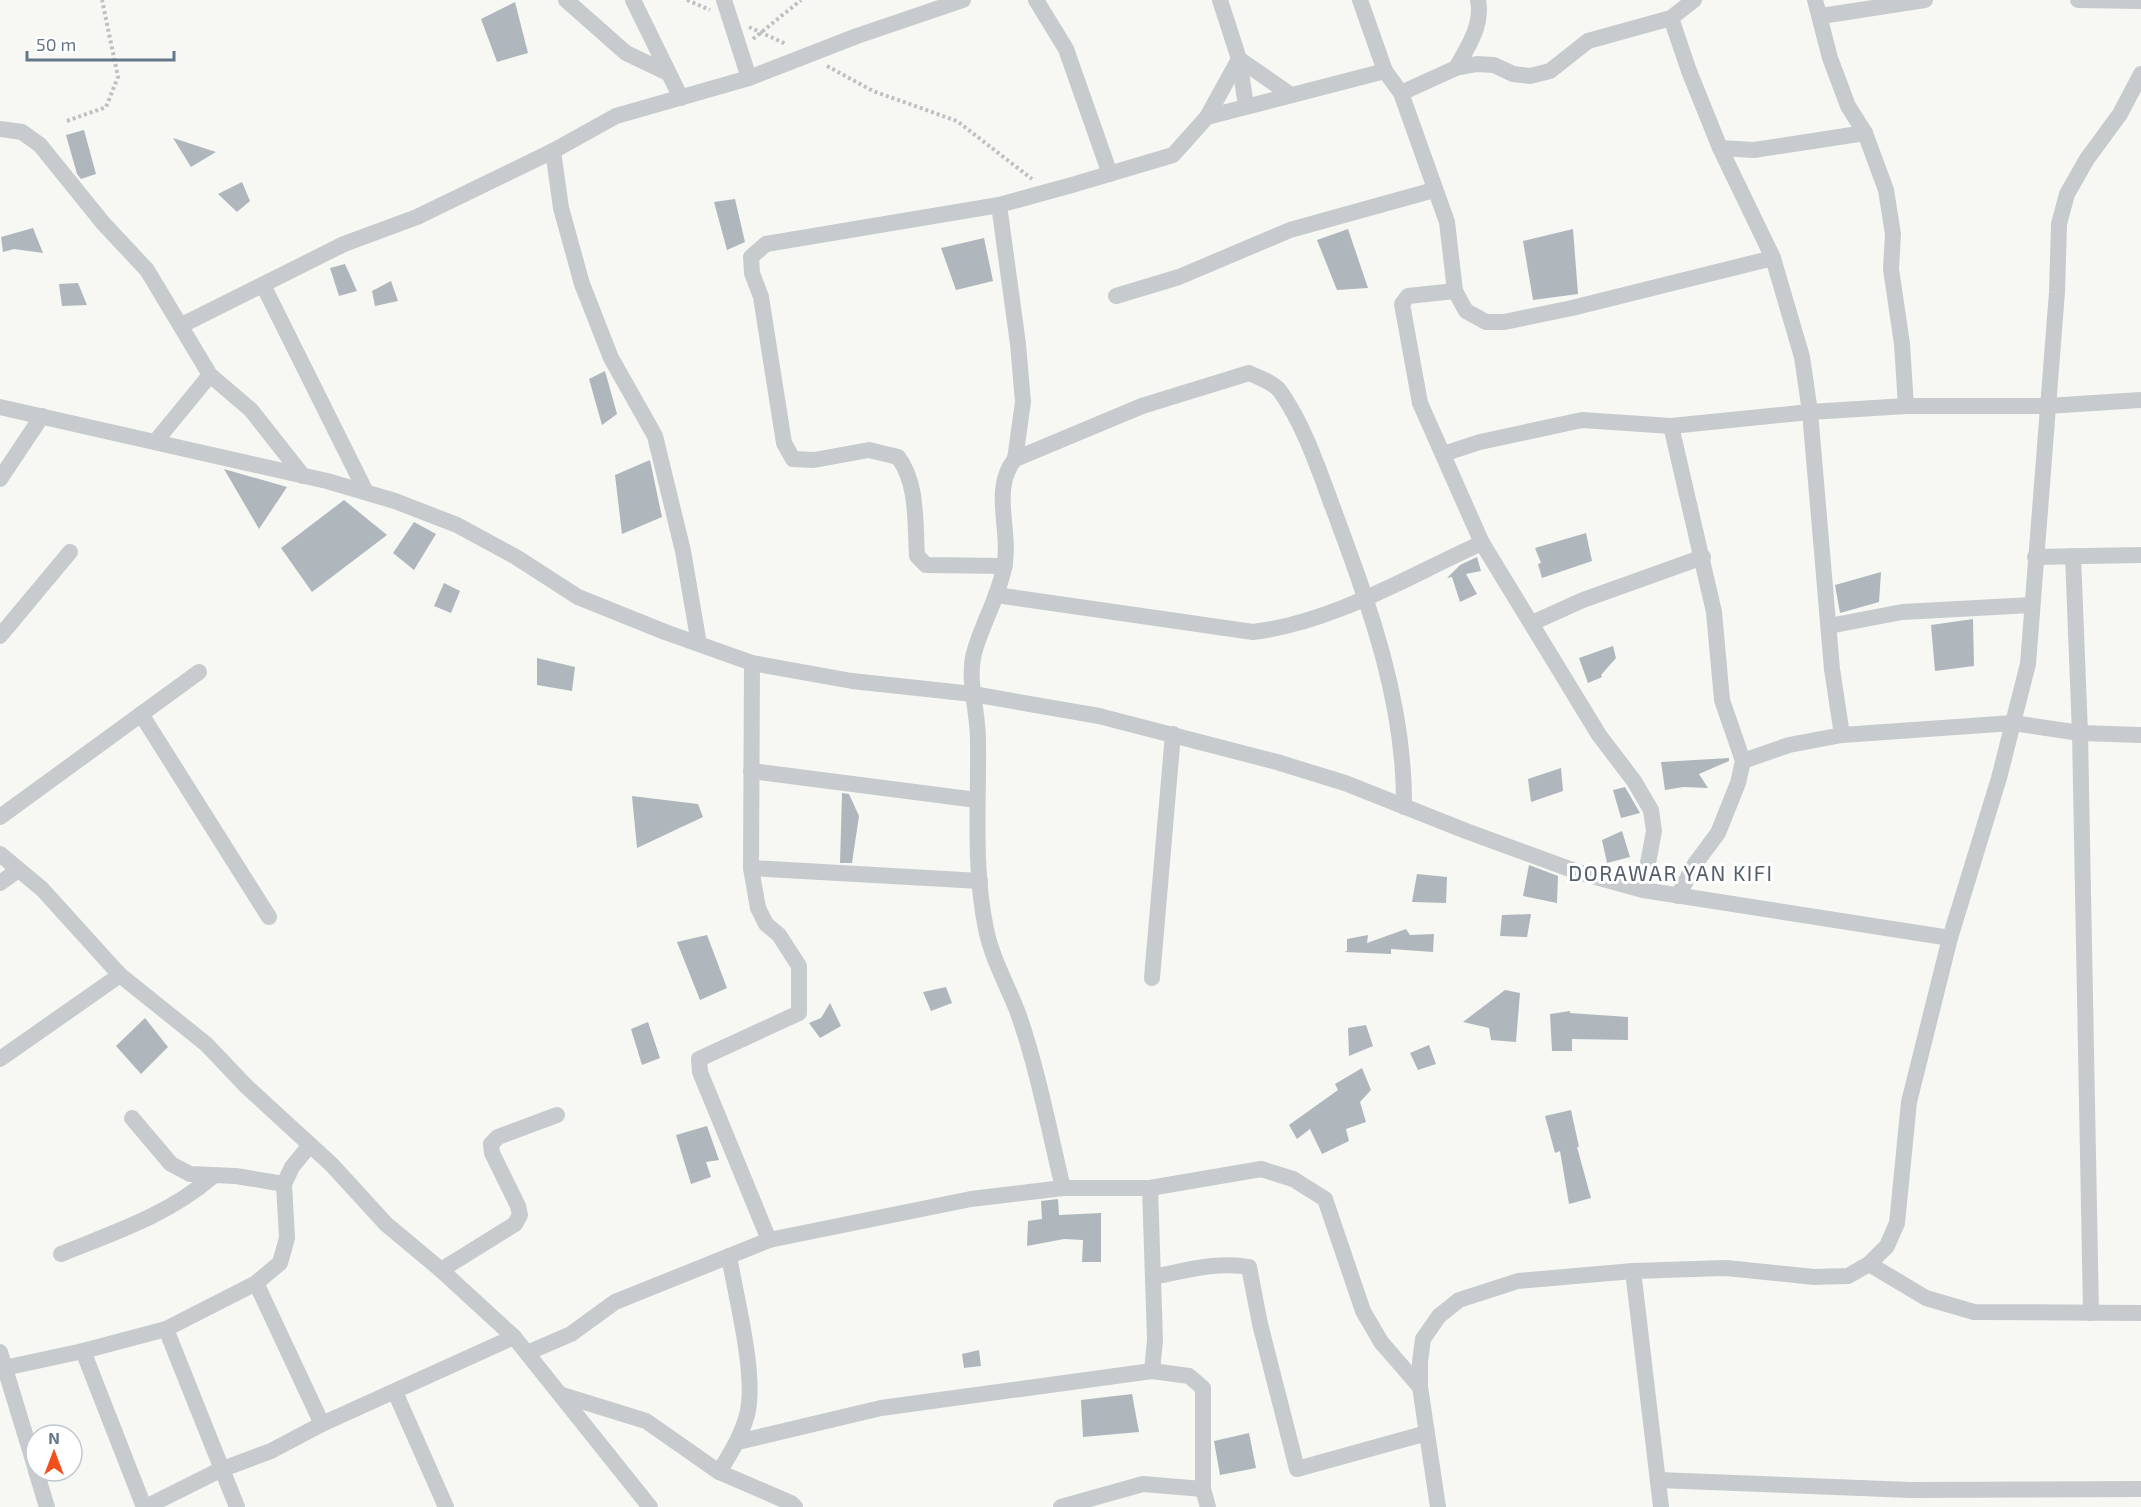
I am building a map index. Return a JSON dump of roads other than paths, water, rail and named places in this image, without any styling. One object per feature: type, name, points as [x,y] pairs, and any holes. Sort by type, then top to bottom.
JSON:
[{"type":"street","points":[[566,0],[626,53],[669,73]]},
{"type":"street","points":[[633,0],[681,98]]},
{"type":"street","points":[[182,325],[344,244],[417,217],[553,151],[616,116],[749,78],[857,36],[963,0]]},
{"type":"street","points":[[1036,0],[1066,49],[1110,174]]},
{"type":"street","points":[[1360,0],[1384,71],[1401,93],[1447,222],[1455,291],[1466,311],[1486,322],[1504,322],[1572,308],[1773,258]]},
{"type":"street","points":[[1456,68],[1475,33],[1480,10],[1478,0]]},
{"type":"street","points":[[1401,93],[1456,68],[1494,65],[1513,74],[1530,76],[1550,70],[1588,41],[1671,18],[1694,0]]},
{"type":"street","points":[[1906,406],[1902,344],[1891,269],[1893,234],[1886,190],[1865,133],[1848,106],[1830,58],[1818,8],[1925,0]]},
{"type":"street","points":[[2078,0],[2141,1]]},
{"type":"street","points":[[1226,2],[1239,59],[1246,106]]},
{"type":"street","points":[[722,7],[749,78]]},
{"type":"street","points":[[1671,18],[1689,72],[1720,148],[1773,258],[1802,357],[1809,412],[1820,557],[1832,669],[1842,735]]},
{"type":"street","points":[[1239,59],[1291,95]]},
{"type":"street","points":[[1005,566],[926,565],[917,556],[912,495],[905,466],[898,457],[869,450],[814,460],[793,459],[783,443],[770,348],[760,297],[752,273],[751,257],[766,244],[999,205],[1173,155],[1207,117],[1239,59]]},
{"type":"street","points":[[1207,117],[1384,71]]},
{"type":"street","points":[[1438,1507],[1420,1387],[1423,1339],[1438,1316],[1459,1300],[1518,1281],[1633,1271],[1726,1268],[1826,1278],[1848,1276],[1869,1264],[1887,1246],[1897,1223],[1909,1102],[1950,938],[2028,664],[2057,292],[2059,224],[2067,194],[2086,159],[2120,114],[2141,74]]},
{"type":"street","points":[[0,129],[22,132],[40,146],[103,223],[147,270],[210,375],[251,410],[303,476]]},
{"type":"street","points":[[1720,148],[1754,150],[1865,133]]},
{"type":"street","points":[[553,151],[561,208],[582,284],[611,358],[655,436],[684,550],[699,644]]},
{"type":"street","points":[[1116,296],[1179,277],[1290,230],[1434,190]]},
{"type":"street","points":[[999,205],[1018,344],[1023,402],[1016,459]]},
{"type":"street","points":[[263,285],[366,492]]},
{"type":"street","points":[[1455,291],[1408,296],[1402,304],[1420,403],[1482,543],[1599,735],[1634,781],[1651,810],[1654,831],[1643,890]]},
{"type":"street","points":[[1063,1188],[1035,1066],[1017,1011],[996,966],[986,928],[980,881],[977,800],[978,736],[973,694],[974,654],[1005,566],[1006,528],[1002,487],[1005,471],[1016,459],[1142,406],[1249,373],[1279,389],[1310,447],[1366,597],[1385,656],[1399,718],[1405,766],[1404,807]]},
{"type":"street","points":[[155,442],[210,375]]},
{"type":"street","points":[[1443,454],[1480,442],[1582,420],[1671,426],[1809,412],[1906,406],[2047,406],[2141,400]]},
{"type":"street","points":[[0,407],[366,492],[457,525],[516,557],[578,597],[752,663],[852,681],[973,694],[1099,716],[1278,762],[1345,783],[1578,872],[1643,890],[1950,938]]},
{"type":"street","points":[[0,479],[42,416]]},
{"type":"street","points":[[1671,426],[1714,612],[1722,700],[1743,761],[1738,783],[1718,833],[1695,864],[1678,896]]},
{"type":"street","points":[[996,595],[1253,632],[1278,629],[1324,616],[1482,543]]},
{"type":"street","points":[[0,636],[70,552]]},
{"type":"street","points":[[2035,557],[2141,555]]},
{"type":"street","points":[[2073,556],[2091,1313]]},
{"type":"street","points":[[1532,623],[1583,600],[1703,557]]},
{"type":"street","points":[[1829,626],[1902,612],[2032,605]]},
{"type":"street","points":[[752,663],[751,868],[758,908],[766,924],[779,934],[799,966],[799,1013],[699,1059],[700,1072],[769,1240]]},
{"type":"street","points":[[0,817],[199,672]]},
{"type":"street","points":[[141,714],[269,917]]},
{"type":"street","points":[[1743,761],[1789,745],[1842,735],[2013,723],[2079,733],[2141,735]]},
{"type":"street","points":[[1152,978],[1173,734]]},
{"type":"street","points":[[751,771],[977,800]]},
{"type":"street","points":[[0,854],[42,889],[120,975],[206,1044],[246,1086],[310,1145],[386,1224],[441,1269],[514,1337],[650,1507]]},
{"type":"street","points":[[751,868],[980,881]]},
{"type":"street","points":[[0,883],[18,870]]},
{"type":"street","points":[[0,1059],[120,975]]},
{"type":"street","points":[[441,1269],[515,1224],[520,1215],[518,1206],[492,1153],[491,1144],[498,1137],[557,1115]]},
{"type":"street","points":[[132,1118],[171,1164],[190,1174],[212,1177],[236,1176],[284,1184]]},
{"type":"street","points":[[24,1433],[2,1363],[83,1351],[166,1329],[256,1283],[280,1263],[287,1238],[284,1184],[292,1167],[310,1145]]},
{"type":"street","points":[[527,1353],[571,1334],[615,1302],[769,1240],[971,1199],[1063,1188],[1150,1188],[1261,1169],[1293,1179],[1325,1199],[1364,1311],[1381,1342],[1420,1387]]},
{"type":"street","points":[[61,1254],[164,1212],[189,1196],[212,1177]]},
{"type":"street","points":[[1150,1188],[1155,1340],[1152,1371]]},
{"type":"street","points":[[719,1472],[738,1442],[748,1412],[748,1374],[729,1256]]},
{"type":"street","points":[[1869,1264],[1926,1298],[1974,1312],[2141,1313]]},
{"type":"street","points":[[1153,1277],[1204,1268],[1249,1267],[1260,1324],[1297,1469],[1427,1433]]},
{"type":"street","points":[[1633,1271],[1661,1507]]},
{"type":"street","points":[[256,1283],[322,1424]]},
{"type":"street","points":[[166,1329],[220,1470],[237,1507]]},
{"type":"street","points":[[83,1351],[145,1507],[220,1470],[271,1451],[322,1424],[514,1337]]},
{"type":"street","points":[[738,1442],[881,1408],[1152,1371],[1189,1376],[1203,1388],[1203,1489],[1208,1507]]},
{"type":"street","points":[[395,1392],[446,1507]]},
{"type":"street","points":[[562,1395],[646,1421],[719,1472],[792,1503],[795,1507]]},
{"type":"street","points":[[1658,1480],[1910,1490],[2141,1489]]},
{"type":"street","points":[[40,1483],[47,1507]]},
{"type":"street","points":[[1061,1507],[1143,1484],[1203,1489]]},
{"type":"street","points":[[1910,1490],[1910,1507]]},
{"type":"district","name":"DORAWAR YAN KIFI","points":[[1671,872]]}]
